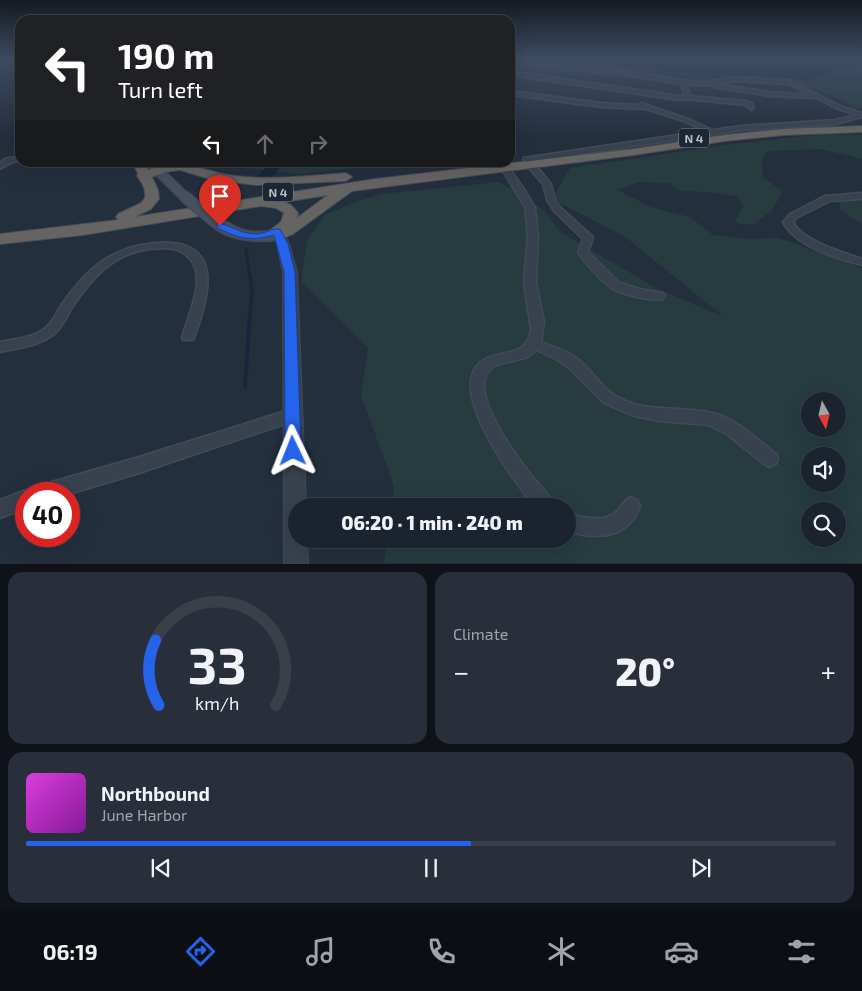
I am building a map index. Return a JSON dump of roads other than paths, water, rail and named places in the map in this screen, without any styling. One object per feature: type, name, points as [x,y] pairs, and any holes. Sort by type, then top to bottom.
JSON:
[{"type":"highway","name":"N 4","points":[[529,162],[753,130],[818,125],[862,125]]},
{"type":"highway","name":"N 4","points":[[515,163],[634,152],[725,138],[784,132],[862,131]]},
{"type":"highway","points":[[123,217],[146,206],[152,199],[149,167]]},
{"type":"highway","points":[[182,167],[233,181],[257,183],[433,169]]},
{"type":"highway","name":"N 4","points":[[0,234],[433,169],[461,167]]},
{"type":"highway","name":"N 4","points":[[0,239],[83,230],[486,167]]},
{"type":"highway","points":[[278,233],[290,231],[326,202],[343,192],[420,178]]},
{"type":"highway","points":[[253,203],[280,204],[288,209],[291,213],[291,219],[278,233]]},
{"type":"main road","points":[[150,167],[226,230],[257,237],[278,233]]},
{"type":"street","points":[[591,85],[668,97],[746,103],[750,104],[751,108]]},
{"type":"street","points":[[622,90],[626,85]]},
{"type":"street","points":[[685,85],[687,96],[685,97]]},
{"type":"street","points":[[714,85],[770,94],[819,97]]},
{"type":"street","points":[[799,85],[838,107],[862,116]]},
{"type":"street","points":[[622,90],[628,98],[647,107],[686,120],[713,133]]},
{"type":"street","points":[[515,94],[602,105],[647,107]]},
{"type":"street","points":[[659,296],[614,285],[582,252],[588,238],[557,209],[551,200],[547,184],[529,162],[713,133],[762,127],[836,122],[862,116]]},
{"type":"street","points":[[0,158],[15,157]]},
{"type":"street","points":[[0,167],[5,162],[15,159]]},
{"type":"street","points":[[506,167],[530,207],[534,239],[529,266],[538,327],[534,344],[524,354],[499,360],[483,367],[478,375],[477,386],[485,416],[494,435],[538,498]]},
{"type":"street","points":[[862,196],[828,198],[793,216],[788,222],[790,228],[802,237],[841,256],[862,262]]},
{"type":"street","points":[[278,233],[290,272],[296,564]]},
{"type":"street","points":[[0,347],[46,334],[56,325],[94,272],[106,261],[122,251],[139,246],[164,245],[182,249],[195,254],[201,262],[203,274],[200,296],[188,337]]},
{"type":"street","points":[[534,344],[561,355],[574,364],[609,399],[631,409],[658,415],[711,419],[734,430],[770,459]]},
{"type":"street","points":[[80,482],[292,415]]},
{"type":"street","points":[[0,509],[15,503]]},
{"type":"street","points":[[576,525],[580,527],[608,525],[623,518],[631,506]]},
{"type":"waterway","points":[[264,177],[274,167]]},
{"type":"waterway","points":[[246,250],[252,291],[250,314]]},
{"type":"waterway","points":[[245,386],[250,312]]}]
